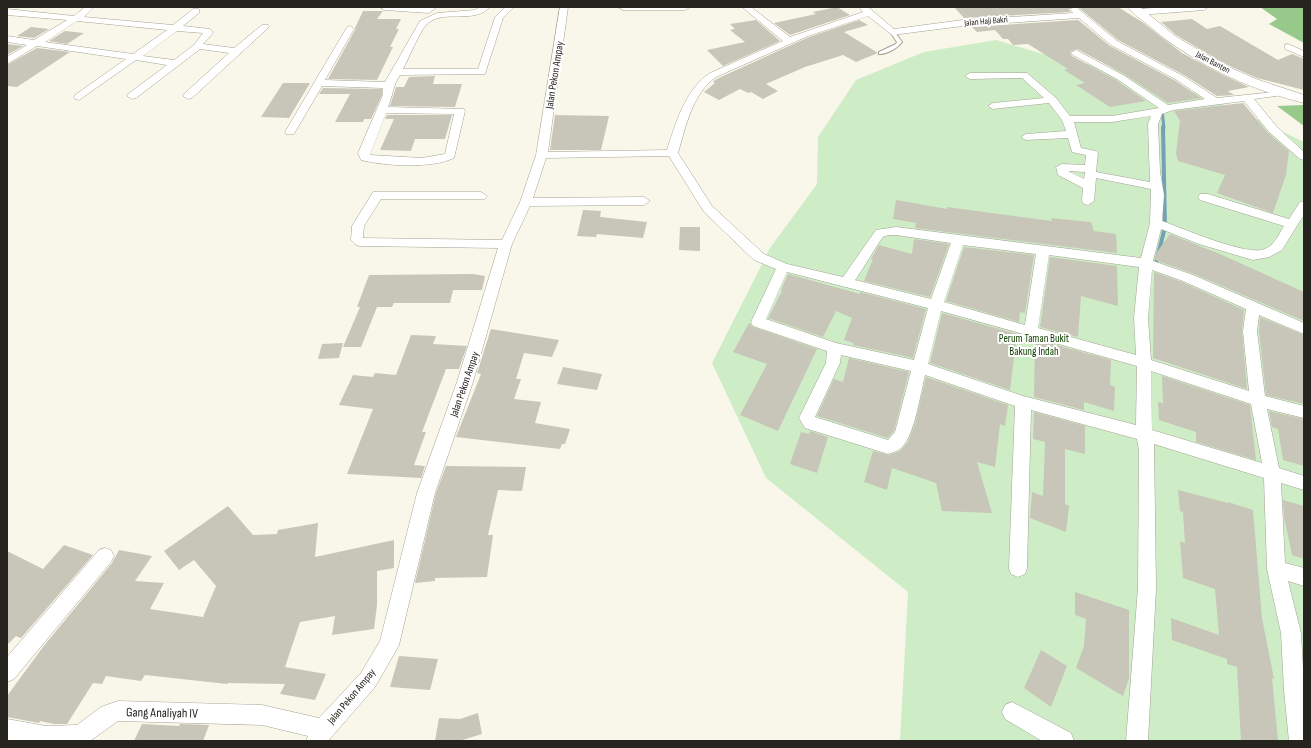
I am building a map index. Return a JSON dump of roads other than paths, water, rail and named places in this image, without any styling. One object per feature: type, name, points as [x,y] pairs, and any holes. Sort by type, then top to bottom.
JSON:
[{"type":"street","points":[[7,61],[78,17],[90,7]]},
{"type":"street","points":[[384,7],[424,10],[429,10],[432,7]]},
{"type":"street","points":[[477,12],[486,7]]},
{"type":"street","points":[[397,72],[482,72],[499,16],[510,7]]},
{"type":"street","name":"Jalan Pekon Ampay","points":[[320,735],[368,680],[389,645],[426,494],[472,360],[506,244],[526,202],[542,155],[564,7]]},
{"type":"street","points":[[623,7],[685,7]]},
{"type":"street","points":[[746,7],[789,41]]},
{"type":"street","points":[[1072,7],[1114,43],[1180,78],[1214,100]]},
{"type":"street","points":[[1136,9],[1204,7]]},
{"type":"street","name":"Jalan Banten","points":[[1136,9],[1170,37],[1197,54],[1235,74],[1279,93],[1304,99]]},
{"type":"street","points":[[892,32],[866,10],[789,41],[713,75],[706,80],[692,98],[683,117],[672,153],[708,209],[759,257],[783,267],[936,305],[1144,363],[1258,400],[1304,412]]},
{"type":"street","points":[[79,97],[196,11]]},
{"type":"street","points":[[7,12],[78,17],[207,31],[208,33],[199,42],[198,46],[132,96]]},
{"type":"street","points":[[382,110],[460,111],[450,156],[441,160],[416,161],[365,158],[364,153],[388,95],[388,85],[397,72],[423,23],[437,16],[477,12],[499,16]]},
{"type":"street","name":"Jalan Haji Bakri","points":[[892,32],[963,23],[1080,15]]},
{"type":"street","points":[[188,96],[236,51],[265,27]]},
{"type":"street","points":[[290,132],[320,83],[350,29]]},
{"type":"street","points":[[7,39],[175,63]]},
{"type":"street","points":[[198,46],[236,51]]},
{"type":"street","points":[[1288,47],[1304,54]]},
{"type":"street","points":[[1076,53],[1120,77],[1162,110]]},
{"type":"street","points":[[970,76],[1024,75],[1052,100],[1067,119],[1073,134],[1076,150],[1092,154],[1088,201]]},
{"type":"street","points":[[320,83],[388,85]]},
{"type":"street","points":[[1067,119],[1112,119],[1214,100],[1279,93]]},
{"type":"street","points":[[1247,97],[1271,130],[1284,143],[1304,157]]},
{"type":"street","points":[[993,106],[1052,100]]},
{"type":"street","points":[[1137,741],[1147,588],[1147,450],[1144,434],[1144,363],[1141,318],[1146,263],[1156,223],[1157,187],[1154,172],[1154,124],[1162,110]]},
{"type":"street","points":[[1026,137],[1073,134]]},
{"type":"street","points":[[542,155],[672,153]]},
{"type":"street","points":[[1090,187],[1062,173],[1062,167],[1091,171],[1157,187]]},
{"type":"street","points":[[481,196],[377,195],[358,226],[357,240],[360,242],[506,244]]},
{"type":"street","points":[[1204,197],[1298,220]]},
{"type":"street","points":[[526,202],[644,201]]},
{"type":"street","points":[[1156,223],[1203,241],[1253,256],[1269,253],[1277,247],[1298,220],[1304,204]]},
{"type":"street","points":[[847,282],[862,262],[875,238],[880,233],[896,230],[958,240],[1146,263],[1188,278],[1304,329]]},
{"type":"street","points":[[835,348],[833,363],[809,414],[808,421],[888,447],[898,442],[901,438],[936,305],[958,240]]},
{"type":"street","points":[[1031,331],[1043,250]]},
{"type":"street","points":[[783,267],[758,322],[835,348],[919,366],[1023,402],[1144,434],[1304,483]]},
{"type":"street","points":[[1253,306],[1250,331],[1258,400],[1272,474],[1276,569],[1291,633],[1294,690],[1300,741]]},
{"type":"street","points":[[1018,568],[1023,402]]},
{"type":"street","points":[[7,672],[105,556]]},
{"type":"street","points":[[1276,569],[1304,577]]},
{"type":"street","name":"Gang Analiyah IV","points":[[7,730],[21,734],[74,737],[84,733],[105,716],[118,711],[262,715],[320,735]]},
{"type":"street","points":[[1012,712],[1063,741]]},
{"type":"lane","points":[[881,54],[898,45],[900,42],[892,32]]},
{"type":"waterway","points":[[1162,110],[1164,128]]},
{"type":"waterway","points":[[1155,267],[1165,227],[1163,127]]},
{"type":"park label","name":"Perum Taman Bukit Bakung Indah","points":[[1034,344]]}]
